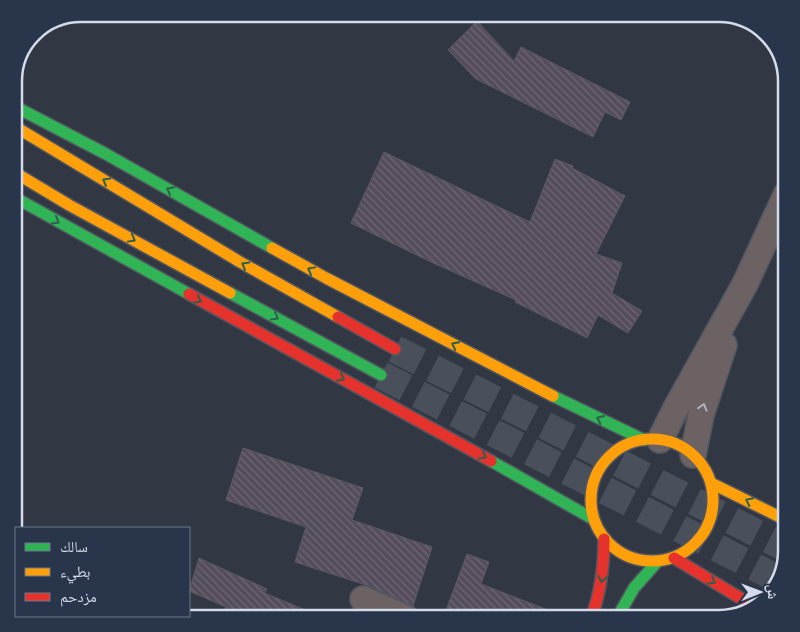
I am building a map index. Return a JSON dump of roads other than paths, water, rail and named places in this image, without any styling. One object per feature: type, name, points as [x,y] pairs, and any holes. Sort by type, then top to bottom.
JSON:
[{"type":"main road","points":[[23,111],[106,154],[326,278],[589,414],[652,440],[677,445],[692,455],[704,468],[711,484],[713,501],[710,519],[702,535],[690,549],[674,558],[657,562],[637,560],[619,552],[604,539],[593,519],[591,504],[596,474],[604,461],[629,443],[652,440]]},
{"type":"main road","points":[[23,131],[240,262],[395,349]]},
{"type":"main road","points":[[23,177],[69,205],[381,375]]},
{"type":"main road","points":[[23,202],[541,488],[593,519]]},
{"type":"main road","points":[[711,484],[778,516]]},
{"type":"main road","points":[[594,610],[604,567],[604,539]]},
{"type":"main road","points":[[674,558],[747,602]]},
{"type":"main road","points":[[621,610],[631,591],[648,569],[657,562]]},
{"type":"street","points":[[652,440],[676,408],[745,284],[778,212]]},
{"type":"street","points":[[692,455],[708,390],[745,284]]},
{"type":"street","points":[[363,599],[388,610]]},
{"type":"tunnel","points":[[395,349],[778,544]]},
{"type":"tunnel","points":[[381,375],[772,576]]}]
